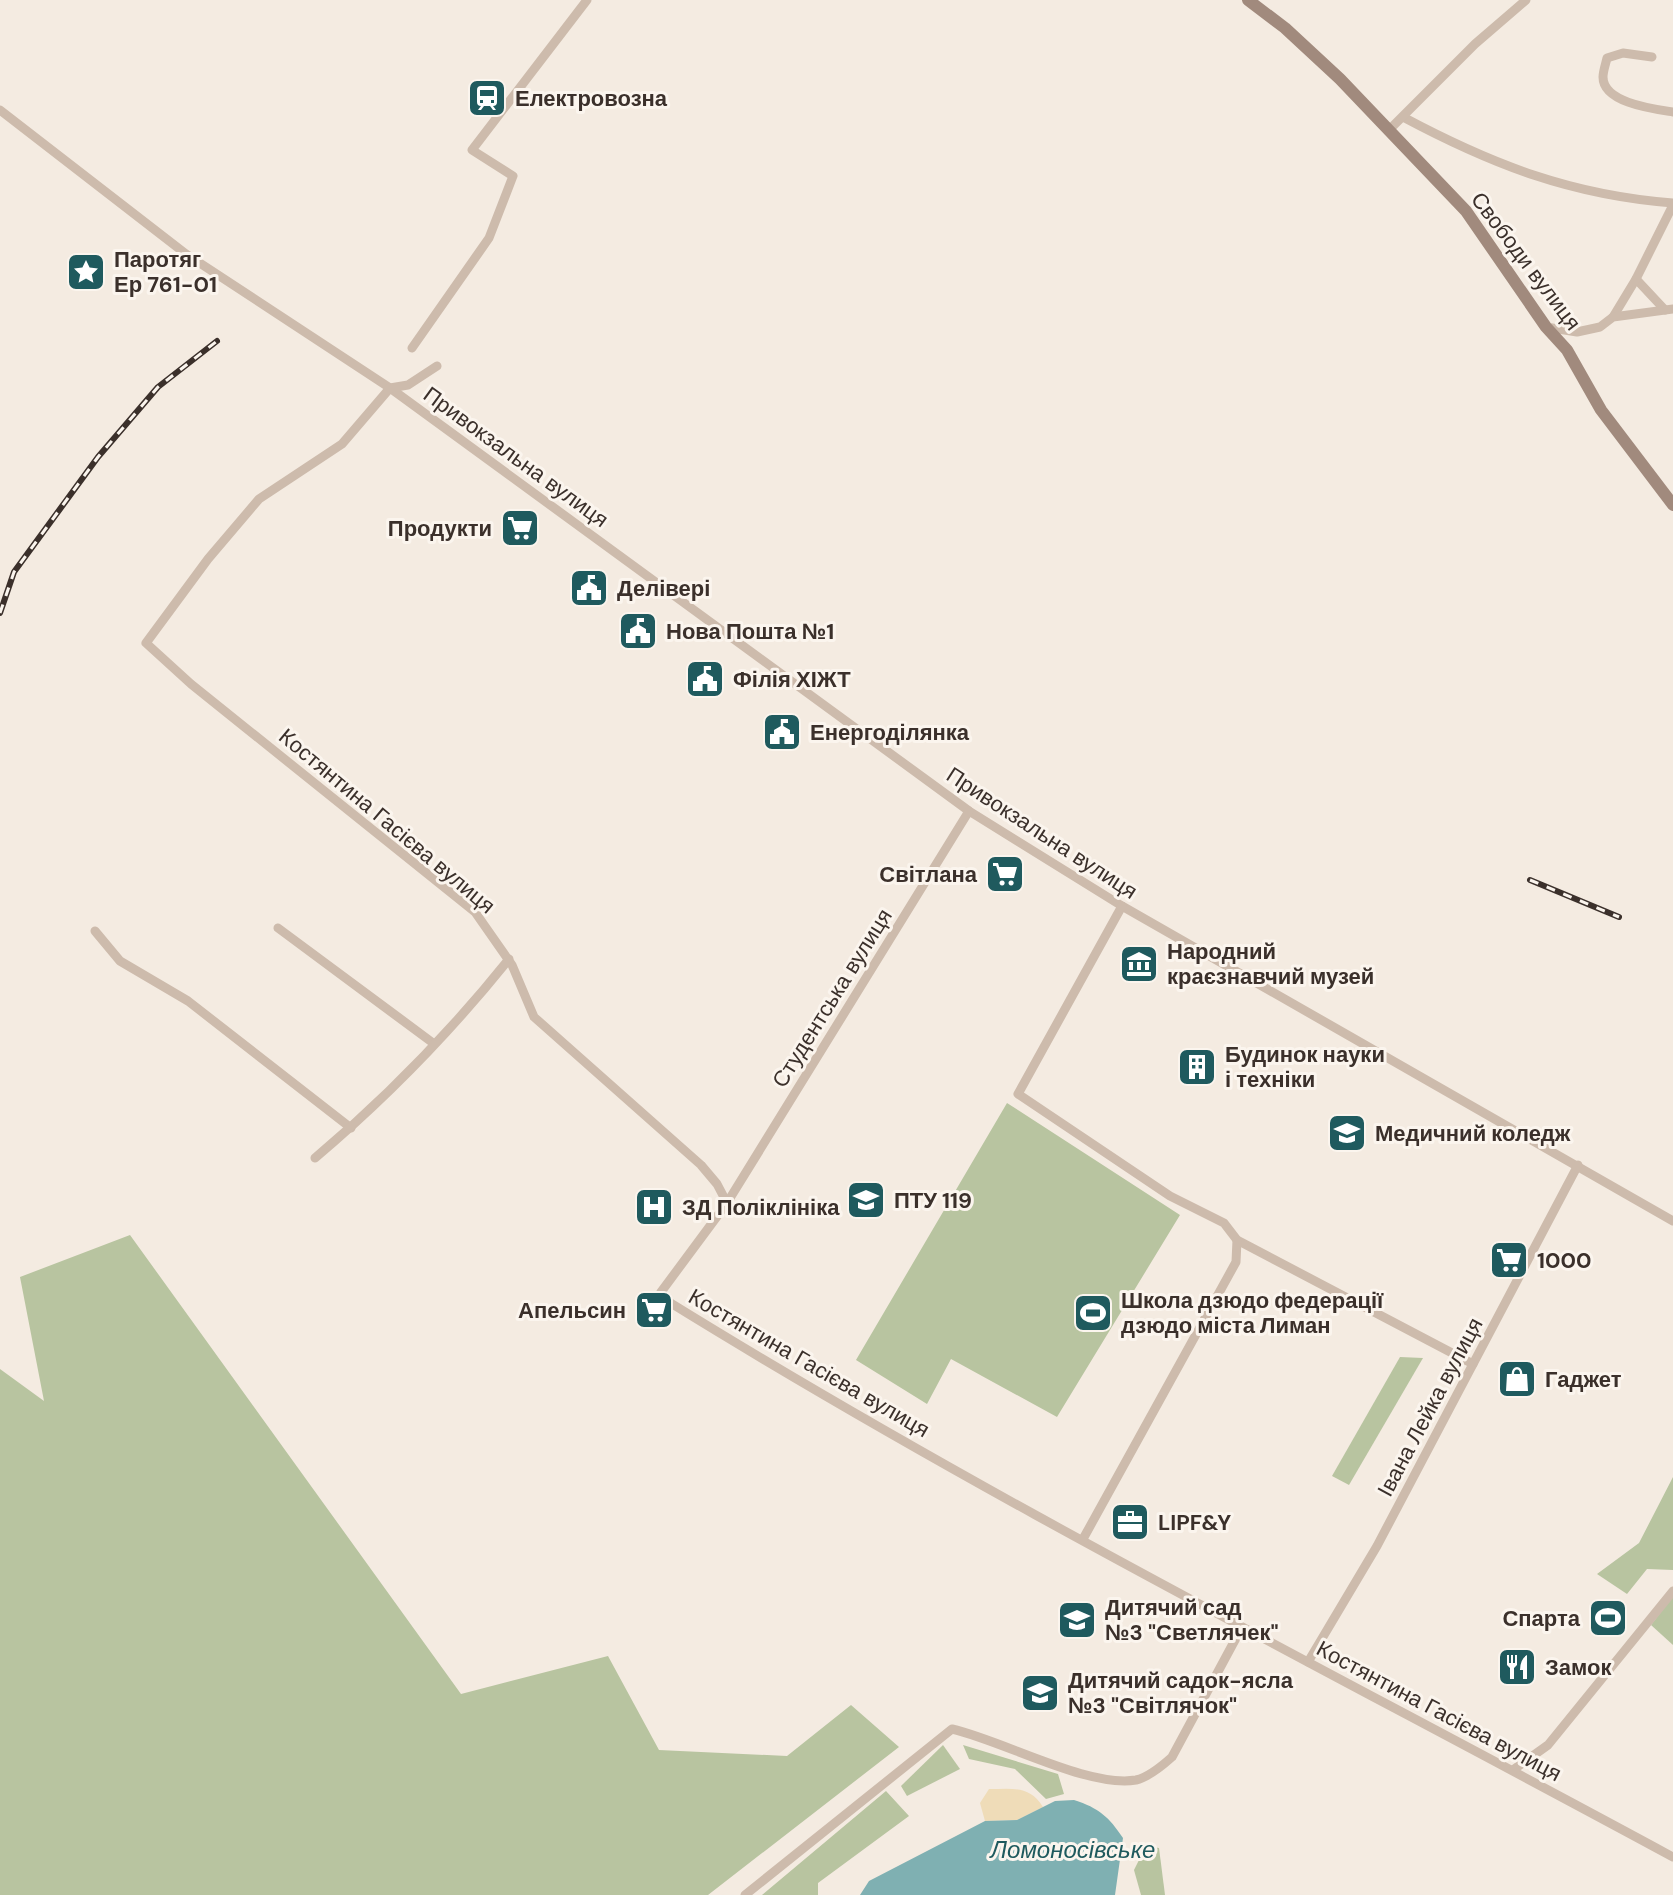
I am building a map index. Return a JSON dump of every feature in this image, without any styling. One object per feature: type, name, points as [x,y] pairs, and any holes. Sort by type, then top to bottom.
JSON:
[{"type":"main road","name":"Свободи вулиця","points":[[1248,0],[1285,28],[1340,79],[1466,211],[1546,327],[1567,350],[1601,410],[1673,505]]},
{"type":"street","points":[[412,348],[489,238],[513,176],[472,150],[587,0]]},
{"type":"street","points":[[1388,131],[1475,44],[1526,0]]},
{"type":"street","points":[[1652,57],[1623,53],[1607,58],[1602,78],[1606,88],[1616,96],[1646,107],[1673,112]]},
{"type":"street","name":"Привокзальна вулиця","points":[[0,110],[186,254],[390,388],[969,811],[1122,906],[1673,1221]]},
{"type":"street","points":[[1403,117],[1461,148],[1557,185],[1673,204],[1636,279],[1613,317],[1600,327],[1577,332],[1546,327]]},
{"type":"street","points":[[1636,279],[1669,309]]},
{"type":"street","points":[[1613,317],[1669,309]]},
{"type":"street","points":[[390,388],[408,385],[437,366]]},
{"type":"street","name":"Костянтина Гасієва вулиця","points":[[390,388],[342,444],[259,499],[208,559],[146,643],[191,684],[475,912],[509,959],[534,1017],[701,1165],[717,1184],[727,1203],[661,1292],[669,1302],[826,1397],[1242,1627],[1673,1857]]},
{"type":"street","name":"Студентська вулиця","points":[[727,1203],[969,811]]},
{"type":"street","points":[[1122,906],[1018,1094],[1170,1196],[1224,1223],[1237,1240],[1473,1364]]},
{"type":"street","points":[[278,928],[433,1043]]},
{"type":"street","points":[[95,931],[120,961],[188,1001],[351,1128]]},
{"type":"street","points":[[315,1158],[351,1128],[509,959]]},
{"type":"street","name":"Івана Лейка вулиця","points":[[1308,1662],[1377,1546],[1578,1165]]},
{"type":"street","points":[[1083,1539],[1236,1262],[1237,1240]]},
{"type":"street","points":[[1513,1770],[1548,1745],[1673,1591]]},
{"type":"street","points":[[745,1895],[952,1729],[1019,1749],[1100,1781],[1138,1779],[1159,1769],[1172,1757],[1242,1627]]},
{"type":"green space","points":[[1007,1103],[1180,1215],[1057,1417],[951,1359],[927,1404],[856,1360]]},
{"type":"green space","points":[[130,1235],[461,1694],[608,1656],[659,1750],[787,1756],[851,1705],[899,1747],[708,1895],[0,1895],[0,1369],[44,1401],[20,1277]]},
{"type":"green space","points":[[1400,1357],[1423,1358],[1349,1485],[1332,1476]]},
{"type":"green space","points":[[1673,1477],[1673,1570],[1647,1569],[1627,1594],[1597,1574],[1639,1543]]},
{"type":"green space","points":[[1673,1596],[1673,1645],[1651,1625]]},
{"type":"green space","points":[[943,1745],[960,1769],[907,1796],[901,1786]]},
{"type":"green space","points":[[963,1745],[1058,1774],[1064,1794],[1046,1799],[1015,1769],[969,1759]]},
{"type":"green space","points":[[886,1791],[909,1816],[818,1883],[818,1895],[762,1895]]},
{"type":"green space","points":[[1146,1846],[1159,1848],[1165,1895],[1141,1895],[1134,1870]]},
{"type":"sand","name":"Ломоносівське","points":[[989,1789],[1026,1792],[1043,1807],[1017,1820],[985,1821],[980,1803]]},
{"type":"water","name":"Ломоносівське","points":[[1074,1800],[1103,1814],[1123,1838],[1115,1895],[860,1895],[869,1881],[985,1821],[1017,1820],[1055,1801]]},
{"type":"railway","points":[[0,613],[14,572],[98,457],[158,387],[217,341]]},
{"type":"railway","points":[[1530,880],[1619,917]]},
{"type":"place","name":"Електровозна","points":[[487,98]]},
{"type":"place","name":"Паротяг Ер 761-01","points":[[86,272]]},
{"type":"place","name":"Продукти","points":[[520,528]]},
{"type":"place","name":"Делівері","points":[[589,588]]},
{"type":"place","name":"Нова Пошта №1","points":[[638,631]]},
{"type":"place","name":"Філія ХІЖТ","points":[[705,679]]},
{"type":"place","name":"Енергоділянка","points":[[782,732]]},
{"type":"place","name":"Світлана","points":[[1005,874]]},
{"type":"place","name":"Народний краєзнавчий музей","points":[[1139,964]]},
{"type":"place","name":"Будинок науки і техніки","points":[[1197,1067]]},
{"type":"place","name":"Медичний коледж","points":[[1347,1133]]},
{"type":"place","name":"ПТУ 119","points":[[866,1200]]},
{"type":"place","name":"ЗД Поліклініка","points":[[654,1207]]},
{"type":"place","name":"1000","points":[[1509,1260]]},
{"type":"place","name":"Апельсин","points":[[654,1310]]},
{"type":"place","name":"Школа дзюдо федерації дзюдо міста Лиман","points":[[1093,1313]]},
{"type":"place","name":"Гаджет","points":[[1517,1379]]},
{"type":"place","name":"LIPF&Y","points":[[1130,1522]]},
{"type":"place","name":"Спарта","points":[[1608,1618]]},
{"type":"place","name":"Дитячий сад №3 \"Светлячек\"","points":[[1077,1620]]},
{"type":"place","name":"Замок","points":[[1517,1667]]},
{"type":"place","name":"Дитячий садок-ясла №3 \"Світлячок\"","points":[[1040,1693]]}]
